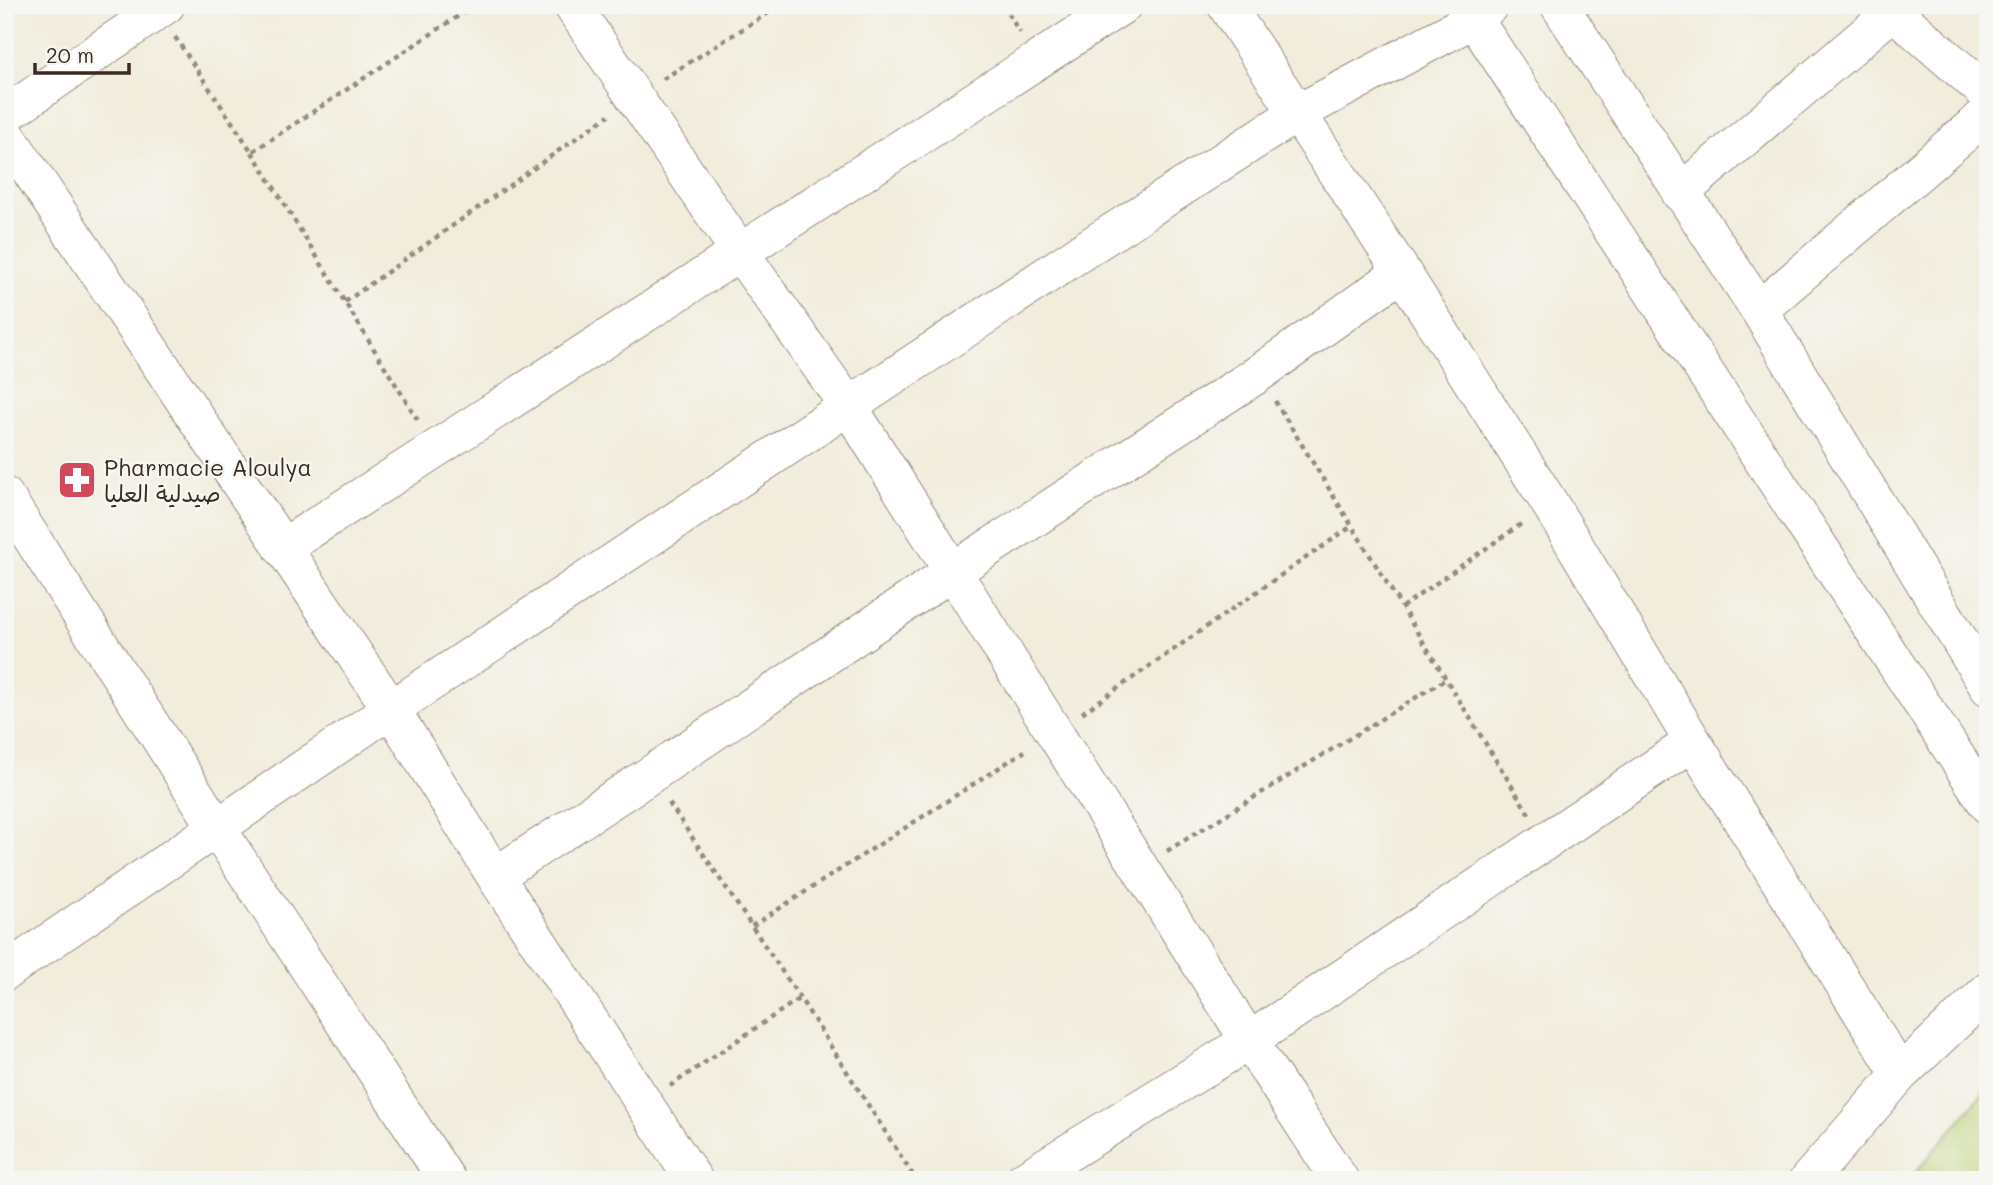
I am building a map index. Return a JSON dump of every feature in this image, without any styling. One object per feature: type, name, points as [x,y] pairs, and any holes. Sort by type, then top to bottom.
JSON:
[{"type":"street","points":[[572,5],[849,407],[1139,868],[1340,1180]]},
{"type":"street","points":[[282,548],[1123,5]]},
{"type":"street","points":[[1226,5],[1402,272],[1550,504],[1693,742],[1900,1074]]},
{"type":"street","points":[[1559,5],[1759,310],[1988,687]]},
{"type":"street","points":[[5,115],[162,8]]},
{"type":"street","points":[[1680,193],[1889,8],[1988,94]]},
{"type":"street","points":[[5,972],[391,709],[1296,114],[1476,10],[1988,806]]},
{"type":"street","points":[[1759,310],[1988,114]]},
{"type":"street","points":[[5,133],[391,709],[495,876],[694,1180]]},
{"type":"street","points":[[495,876],[953,571],[1258,374],[1402,272]]},
{"type":"street","points":[[5,496],[217,828],[447,1180]]},
{"type":"street","points":[[1024,1180],[1249,1041],[1693,742]]},
{"type":"street","points":[[1808,1180],[1900,1074],[1988,991]]},
{"type":"path","points":[[252,152],[475,5]]},
{"type":"path","points":[[345,302],[635,97],[781,5]]},
{"type":"path","points":[[162,8],[436,448]]},
{"type":"path","points":[[1258,374],[1546,841]]},
{"type":"path","points":[[1402,607],[1550,504]]},
{"type":"path","points":[[1139,868],[1446,679]]},
{"type":"path","points":[[650,775],[800,998],[916,1180]]},
{"type":"path","points":[[644,1103],[800,998]]},
{"type":"green space","points":[[1988,1087],[1988,1180],[1909,1180]]},
{"type":"place","name":"Pharmacie Aloulya صيدلية العليا","points":[[77,480]]}]
